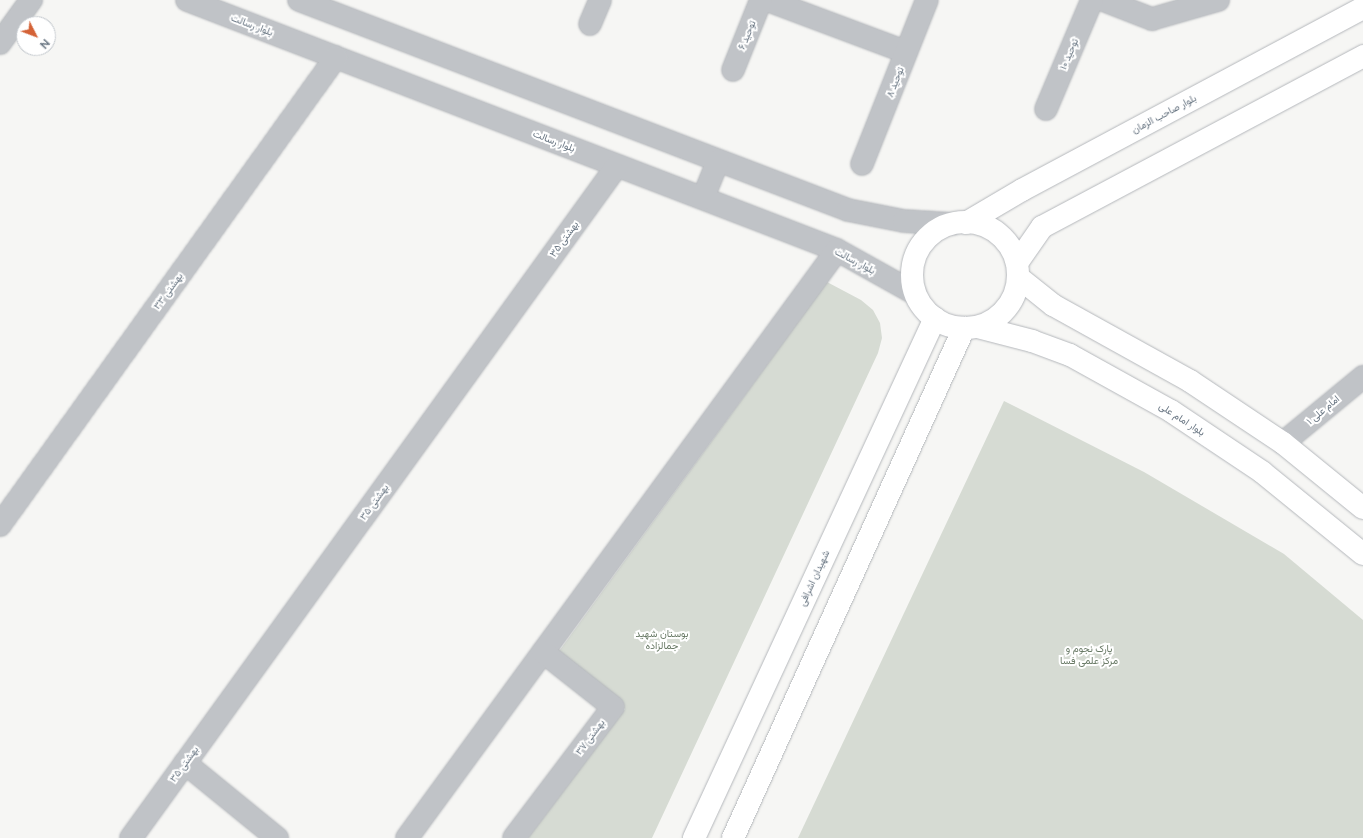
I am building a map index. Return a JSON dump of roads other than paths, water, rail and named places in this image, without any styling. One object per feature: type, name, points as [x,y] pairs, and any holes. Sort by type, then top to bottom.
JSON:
[{"type":"main road","name":"بلوار صاحب الزمان","points":[[960,223],[1363,8]]},
{"type":"main road","points":[[1018,270],[1042,227],[1363,56]]},
{"type":"main road","points":[[960,223],[980,224],[998,234],[1012,250],[1018,270],[1016,290],[1006,308],[991,322],[971,327],[951,326],[927,312],[916,294],[913,274],[915,260],[920,248],[935,233],[960,223]]},
{"type":"main road","points":[[1018,270],[1053,305],[1190,381],[1283,443],[1363,508]]},
{"type":"main road","name":"شهیدان اشرافی","points":[[694,838],[935,318]]},
{"type":"main road","points":[[733,838],[971,327]]},
{"type":"main road","name":"بلوار امام علی","points":[[971,327],[1032,341],[1070,355],[1171,411],[1262,472],[1363,554]]},
{"type":"street","points":[[0,43],[31,0]]},
{"type":"street","name":"بلوار رسالت","points":[[187,0],[837,250],[916,294]]},
{"type":"street","points":[[590,24],[600,0]]},
{"type":"street","name":"توحید ۶","points":[[732,70],[761,0]]},
{"type":"street","points":[[767,0],[906,52]]},
{"type":"street","name":"توحید ۸","points":[[862,164],[927,0]]},
{"type":"street","name":"توحید ۱۰","points":[[1046,109],[1092,0]]},
{"type":"street","points":[[1103,0],[1152,19],[1218,0]]},
{"type":"street","points":[[311,2],[343,8],[718,161],[848,210],[904,221],[960,223]]},
{"type":"street","name":"بهشتی ۳۳","points":[[0,525],[336,58]]},
{"type":"street","points":[[702,198],[718,161]]},
{"type":"street","name":"بهشتی ۳۵","points":[[131,838],[617,166]]},
{"type":"street","points":[[407,838],[837,250]]},
{"type":"street","name":"امام علی ۱","points":[[1283,443],[1363,376]]},
{"type":"street","name":"بهشتی ۳۷","points":[[514,838],[613,707],[543,652]]},
{"type":"street","points":[[185,764],[277,838]]},
{"type":"park label","name":"بوستان شهید جمالزاده","points":[[662,638]]},
{"type":"park label","name":"پارک نجوم و مرکز علمی فسا","points":[[1089,654]]}]
